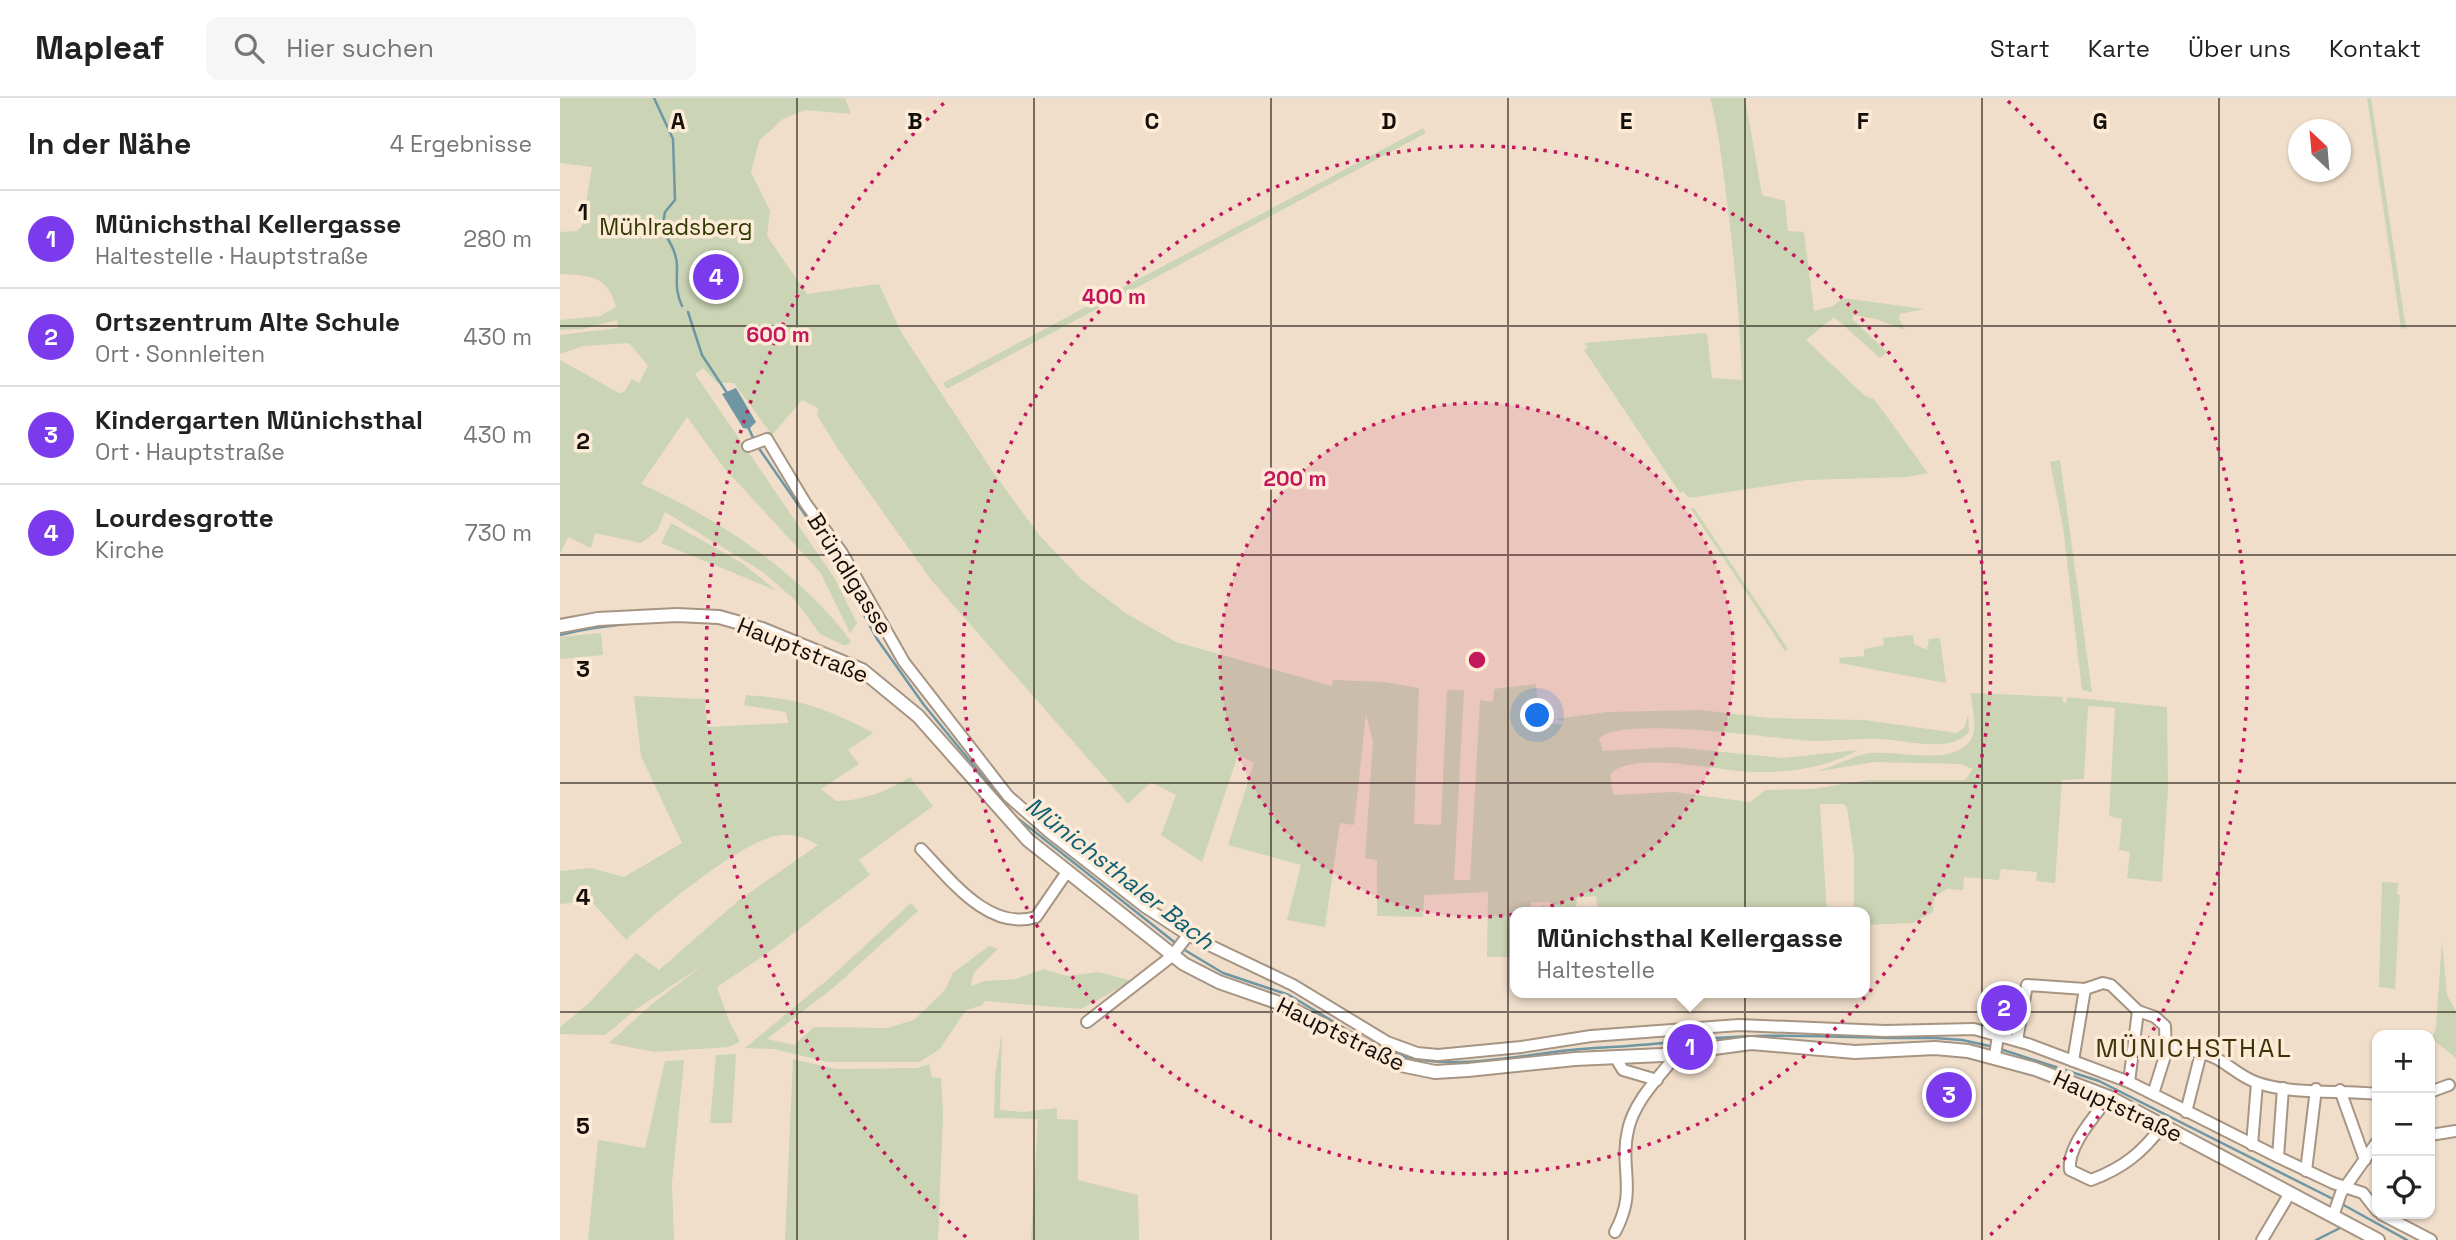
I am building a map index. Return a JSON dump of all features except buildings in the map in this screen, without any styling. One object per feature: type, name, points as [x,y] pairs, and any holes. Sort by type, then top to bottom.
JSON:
[{"type":"street","name":"Bründlgasse","points":[[748,446],[767,439],[806,504],[842,553],[944,728]]},
{"type":"street","name":"Hauptstraße","points":[[560,626],[598,619],[677,615],[719,617],[741,622],[862,670],[944,728],[1008,796],[1049,832],[1186,937],[1293,985],[1387,1042],[1417,1053],[1452,1054],[1591,1036],[1676,1032],[1739,1025],[1885,1031],[1962,1028],[1996,1047],[2109,1097],[2378,1240]]},
{"type":"street","name":"Hauptstraße","points":[[944,728],[1014,825],[1067,872],[1174,953],[1206,976],[1282,1004],[1377,1055],[1413,1069],[1452,1072],[1751,1043],[1855,1052],[1996,1047],[2017,1040],[2129,1082],[2343,1189],[2368,1196],[2372,1202]]},
{"type":"street","points":[[921,849],[977,903],[1011,920],[1036,917],[1067,872]]},
{"type":"street","points":[[1087,1022],[1174,953],[1186,937]]},
{"type":"street","points":[[2017,1040],[2027,985],[2085,989],[2103,983],[2111,985],[2138,1011],[2155,1017],[2165,1026],[2167,1044],[2153,1094]]},
{"type":"street","points":[[2073,1061],[2085,989]]},
{"type":"street","points":[[2129,1082],[2138,1011]]},
{"type":"street","points":[[1615,1232],[1628,1200],[1627,1132],[1633,1116],[1678,1050],[1676,1032]]},
{"type":"street","points":[[2167,1044],[2213,1055],[2233,1072],[2257,1083],[2283,1088],[2372,1093]]},
{"type":"street","points":[[2186,1112],[2201,1053]]},
{"type":"street","points":[[1615,1057],[1623,1070],[1657,1080]]},
{"type":"street","points":[[2252,1145],[2257,1083]]},
{"type":"street","points":[[2435,1090],[2449,1085]]},
{"type":"street","points":[[2278,1157],[2283,1088]]},
{"type":"street","points":[[2306,1171],[2316,1089]]},
{"type":"street","points":[[2340,1090],[2365,1160]]},
{"type":"street","points":[[2109,1097],[2075,1149],[2069,1161],[2070,1170],[2091,1180],[2120,1169],[2148,1146],[2163,1125]]},
{"type":"street","points":[[2435,1134],[2456,1131]]},
{"type":"street","points":[[2341,1218],[2343,1189],[2372,1150]]},
{"type":"street","points":[[2262,1240],[2290,1192]]},
{"type":"street","name":"Hauptstraße","points":[[2392,1219],[2431,1240]]},
{"type":"green space","name":"Mühlradsberg","points":[[560,98],[845,98],[851,114],[805,110],[783,119],[759,141],[751,172],[770,211],[767,236],[807,294],[879,284],[901,332],[993,472],[1039,535],[1082,580],[1127,614],[1176,642],[1332,686],[1333,680],[1383,682],[1419,688],[1414,824],[1441,825],[1447,690],[1464,690],[1454,880],[1470,880],[1480,700],[1493,702],[1494,689],[1536,684],[1539,724],[1563,724],[1555,719],[1607,712],[1700,710],[1769,718],[1864,720],[1957,733],[1964,728],[1968,715],[1969,732],[1951,743],[1939,744],[1881,739],[1816,741],[1667,728],[1613,732],[1599,739],[1603,751],[1674,747],[1783,758],[1858,750],[1820,765],[1780,772],[1656,763],[1621,767],[1610,775],[1613,795],[1674,792],[1750,802],[1766,790],[1812,789],[1869,780],[1965,780],[1973,769],[1960,764],[1874,762],[1814,772],[1865,754],[1935,755],[1949,754],[1961,749],[1973,736],[1971,693],[2063,697],[2062,701],[2066,703],[2067,697],[2167,707],[2168,788],[2162,882],[2127,878],[2130,852],[2119,850],[2122,819],[2109,816],[2115,708],[2088,706],[2084,779],[2062,780],[2055,883],[2036,881],[2037,872],[2001,869],[1999,880],[1964,877],[1963,890],[1947,889],[1934,897],[1933,912],[1913,923],[1870,925],[1870,907],[1854,907],[1854,855],[1847,808],[1844,804],[1820,804],[1827,907],[1597,907],[1596,896],[1577,898],[1576,907],[1551,907],[1551,902],[1531,902],[1531,907],[1510,907],[1510,957],[1487,957],[1488,892],[1424,895],[1423,917],[1377,916],[1377,860],[1365,858],[1373,741],[1366,714],[1354,825],[1340,823],[1325,927],[1287,920],[1301,865],[1228,845],[1254,763],[1238,755],[1202,862],[1161,835],[1176,795],[1151,782],[1128,804],[932,581],[838,449],[817,415],[818,408],[802,400],[772,435],[734,383],[717,383],[703,368],[695,374],[835,579],[857,623],[850,633],[820,572],[725,469],[687,417],[641,484],[724,528],[775,564],[842,629],[851,642],[845,646],[820,634],[796,601],[763,572],[665,512],[657,531],[641,543],[595,533],[591,548],[568,537],[560,554],[560,360],[619,393],[624,392],[632,379],[639,383],[648,366],[629,343],[583,346],[560,354],[560,335],[618,328],[617,320],[583,329],[560,330],[560,320],[600,316],[616,307],[608,288],[596,279],[560,274],[560,232],[577,231],[582,226],[592,167],[560,163]]},
{"type":"green space","points":[[1710,98],[1745,98],[1762,195],[1785,201],[1788,231],[1804,232],[1814,311],[1833,306],[1843,298],[1924,309],[1900,314],[1899,318],[1905,330],[1876,319],[1854,315],[1852,319],[1887,352],[1880,358],[1834,317],[1806,340],[1865,396],[1874,399],[1928,473],[1907,477],[1806,480],[1689,498],[1683,491],[1680,493],[1584,350],[1588,348],[1585,343],[1707,333],[1712,378],[1742,380],[1731,230],[1719,139]]},
{"type":"green space","points":[[2367,98],[2371,98],[2406,328],[2401,329]]},
{"type":"green space","points":[[1423,128],[1426,133],[947,389],[943,383]]},
{"type":"green space","points":[[2060,460],[2092,692],[2082,690],[2063,527],[2050,462]]},
{"type":"green space","points":[[1694,508],[1788,649],[1785,651],[1691,509]]},
{"type":"green space","points":[[671,523],[742,563],[777,591],[661,543]]},
{"type":"green space","points":[[601,633],[603,655],[560,659],[560,637]]},
{"type":"green space","points":[[1913,635],[1914,644],[1927,650],[1929,639],[1940,638],[1946,683],[1839,663],[1840,658],[1864,656],[1864,649],[1884,645],[1883,638]]},
{"type":"green space","points":[[746,695],[812,706],[873,733],[848,750],[859,764],[821,789],[836,801],[875,794],[910,777],[933,806],[859,860],[870,875],[762,957],[717,987],[740,1042],[729,1047],[654,1052],[609,1043],[652,1004],[703,965],[638,1008],[605,1035],[560,1034],[560,1027],[589,1003],[636,953],[659,970],[739,900],[818,845],[801,837],[782,835],[746,848],[701,878],[626,940],[591,901],[560,904],[560,871],[591,868],[624,877],[682,843],[641,756],[634,696],[705,699],[707,727],[788,723],[786,712],[744,705]]},
{"type":"green space","points":[[2382,882],[2398,883],[2397,894],[2400,895],[2395,989],[2379,987]]},
{"type":"green space","points":[[911,903],[918,911],[833,988],[767,1039],[794,1045],[814,1027],[887,1028],[914,1020],[945,990],[953,973],[989,946],[998,949],[973,974],[971,986],[985,981],[1016,979],[1043,969],[1067,976],[1099,972],[1132,981],[1081,1009],[984,1001],[983,1005],[966,1010],[939,1050],[919,1062],[828,1062],[774,1049],[745,1048],[832,976]]},
{"type":"green space","points":[[2442,941],[2447,995],[2456,1012],[2456,1058],[2435,1041]]},
{"type":"green space","points":[[1002,1032],[1000,1110],[1023,1112],[1057,1108],[1057,1119],[1078,1120],[1078,1180],[1138,1195],[1139,1240],[1031,1240],[1038,1119],[994,1118],[995,1076]]},
{"type":"green space","points":[[736,1054],[732,1123],[710,1123],[716,1055]]},
{"type":"green space","points":[[793,1059],[836,1069],[917,1068],[929,1064],[932,1077],[941,1078],[943,1115],[938,1240],[785,1240]]},
{"type":"green space","points":[[684,1060],[672,1183],[674,1240],[588,1240],[598,1140],[645,1148],[665,1061]]},
{"type":"water","points":[[736,388],[756,422],[749,429],[743,428],[722,394]]},
{"type":"waterway","name":"Münichsthaler Bach","points":[[654,98],[673,139],[675,200],[665,212],[662,229],[676,256],[677,291],[682,306]]},
{"type":"waterway","name":"Münichsthaler Bach","points":[[688,312],[702,355],[727,393]]},
{"type":"waterway","name":"Münichsthaler Bach","points":[[749,429],[755,442]]},
{"type":"waterway","name":"Münichsthaler Bach","points":[[758,447],[826,545],[877,639],[924,705],[1016,817],[1178,945]]},
{"type":"waterway","points":[[560,635],[643,623],[727,625]]},
{"type":"waterway","points":[[750,632],[773,641]]},
{"type":"waterway","name":"Münichsthaler Bach","points":[[1183,949],[1223,973],[1289,995],[1349,1031]]},
{"type":"waterway","name":"Münichsthaler Bach","points":[[1680,1042],[1743,1036],[1935,1038],[1994,1047]]},
{"type":"waterway","name":"Münichsthaler Bach","points":[[1385,1050],[1408,1057],[1454,1062],[1673,1042]]},
{"type":"waterway","name":"Münichsthaler Bach","points":[[2000,1049],[2099,1081],[2335,1200]]},
{"type":"waterway","name":"Münichsthaler Bach","points":[[2340,1203],[2407,1240]]},
{"type":"waterway","points":[[2316,1240],[2344,1226]]},
{"type":"place","name":"Lourdesgrotte","points":[[716,277]]},
{"type":"place","name":"Ortszentrum Alte Schule","points":[[2004,1008]]},
{"type":"place","name":"Münichsthal Kellergasse","points":[[1690,1047]]},
{"type":"place","name":"Kindergarten Münichsthal","points":[[1949,1095]]},
{"type":"district","name":"MÜNICHSTHAL","points":[[2194,1048]]}]
